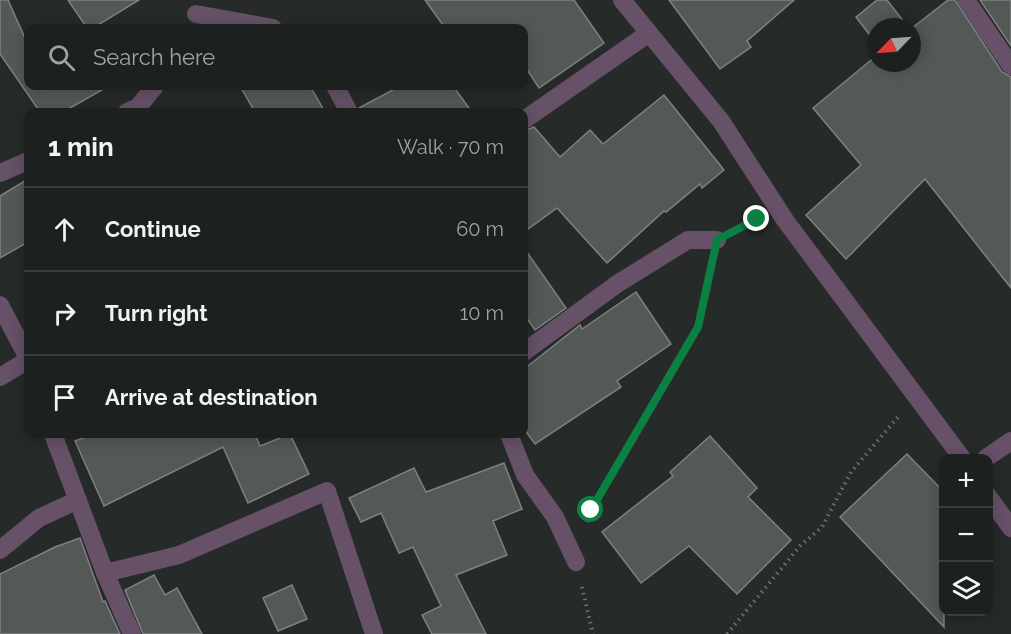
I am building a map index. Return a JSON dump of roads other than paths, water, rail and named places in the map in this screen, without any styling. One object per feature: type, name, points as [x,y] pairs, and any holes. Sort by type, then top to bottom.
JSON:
[{"type":"street","points":[[622,0],[721,121],[760,182],[864,330],[916,395],[958,454]]},
{"type":"street","points":[[966,0],[1011,66]]},
{"type":"street","points":[[196,14],[259,24]]},
{"type":"street","points":[[528,117],[649,33]]},
{"type":"street","points":[[136,108],[152,90]]},
{"type":"street","points":[[337,90],[347,108]]},
{"type":"street","points":[[0,173],[24,163]]},
{"type":"street","points":[[528,349],[617,284],[688,240],[717,240]]},
{"type":"street","points":[[0,305],[24,351]]},
{"type":"street","points":[[0,376],[24,361]]},
{"type":"street","points":[[55,438],[105,573],[132,634]]},
{"type":"street","points":[[511,438],[525,475],[555,517],[576,562]]},
{"type":"street","points":[[993,454],[1011,441]]},
{"type":"street","points":[[105,573],[179,555],[327,491],[374,634]]},
{"type":"street","points":[[0,550],[39,518],[78,500]]},
{"type":"street","points":[[993,503],[1011,528]]}]
